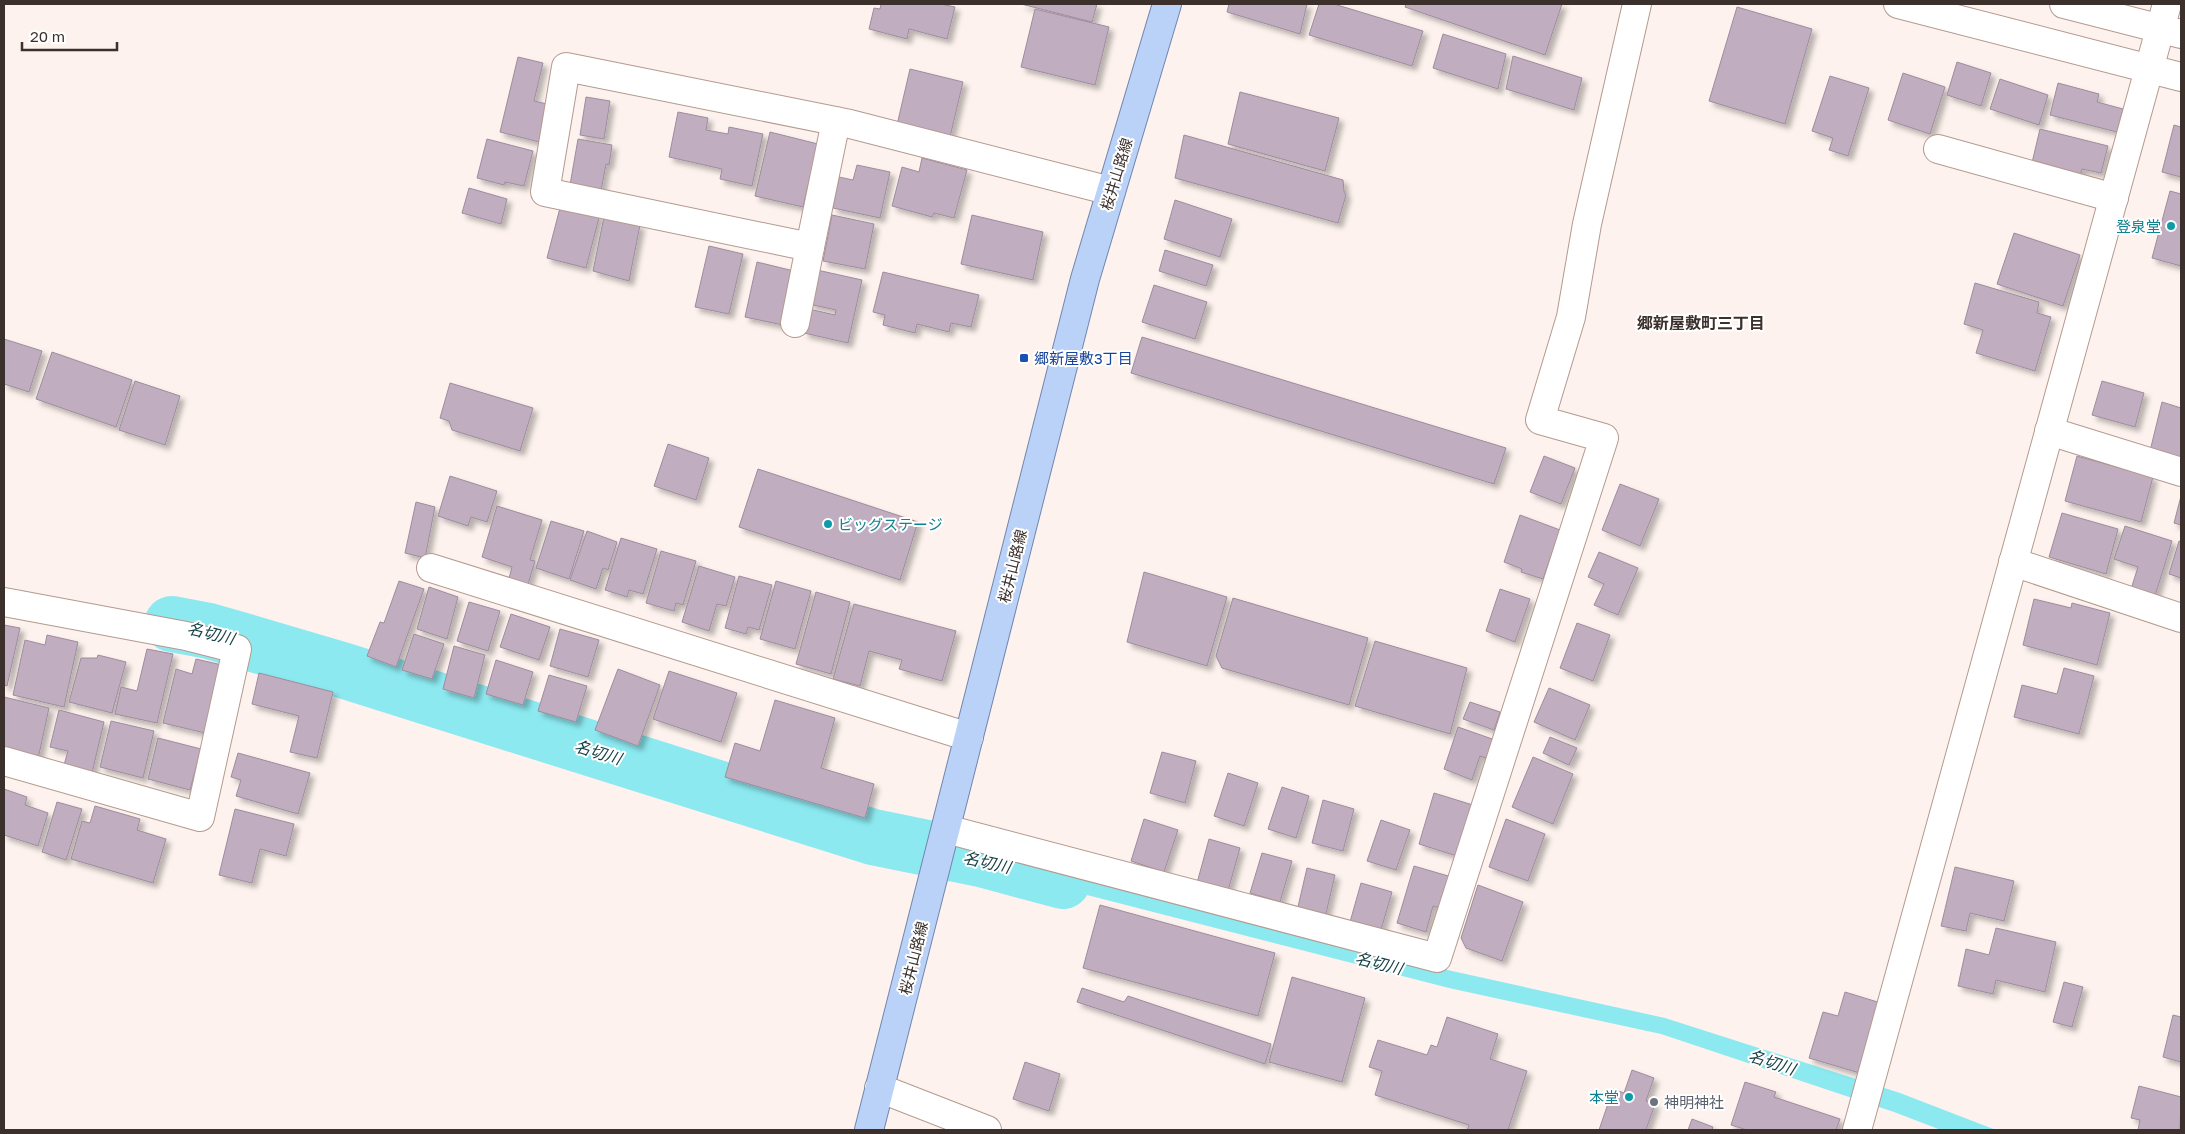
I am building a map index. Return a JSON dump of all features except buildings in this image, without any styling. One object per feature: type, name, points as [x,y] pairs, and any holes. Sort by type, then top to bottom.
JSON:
[{"type":"main road","name":"桜井山路線","points":[[869,1130],[1085,278],[1167,4]]},
{"type":"street","points":[[946,829],[1438,958],[1604,438],[1540,420],[1571,317],[1587,224],[1637,4]]},
{"type":"street","points":[[1898,4],[2181,77]]},
{"type":"street","points":[[1857,1130],[2149,68],[2170,22],[2064,4]]},
{"type":"street","points":[[810,247],[545,192],[566,67],[836,122],[1111,190]]},
{"type":"street","points":[[795,323],[836,122]]},
{"type":"street","points":[[1938,149],[2114,198]]},
{"type":"street","points":[[2049,431],[2181,472]]},
{"type":"street","points":[[2013,562],[2181,618]]},
{"type":"street","points":[[431,568],[969,737]]},
{"type":"street","points":[[4,602],[186,636],[237,649],[200,817],[4,761]]},
{"type":"street","points":[[879,1088],[987,1130]]},
{"type":"water","points":[[988,852],[1179,904],[1452,971],[1665,1018],[1900,1093],[1996,1130],[1941,1130],[1894,1112],[1661,1034],[1449,988],[986,869]]},
{"type":"waterway","name":"名切川","points":[[172,624],[209,631],[342,670],[873,837],[981,859],[1063,881]]},
{"type":"place","name":"登泉堂","points":[[2171,226]]},
{"type":"place","name":"郷新屋敷3丁目","points":[[1024,358]]},
{"type":"place","name":"ビッグステージ","points":[[828,524]]},
{"type":"place","name":"本堂","points":[[1629,1097]]},
{"type":"place","name":"神明神社","points":[[1654,1102]]},
{"type":"district","name":"郷新屋敷町三丁目","points":[[1701,323]]}]
